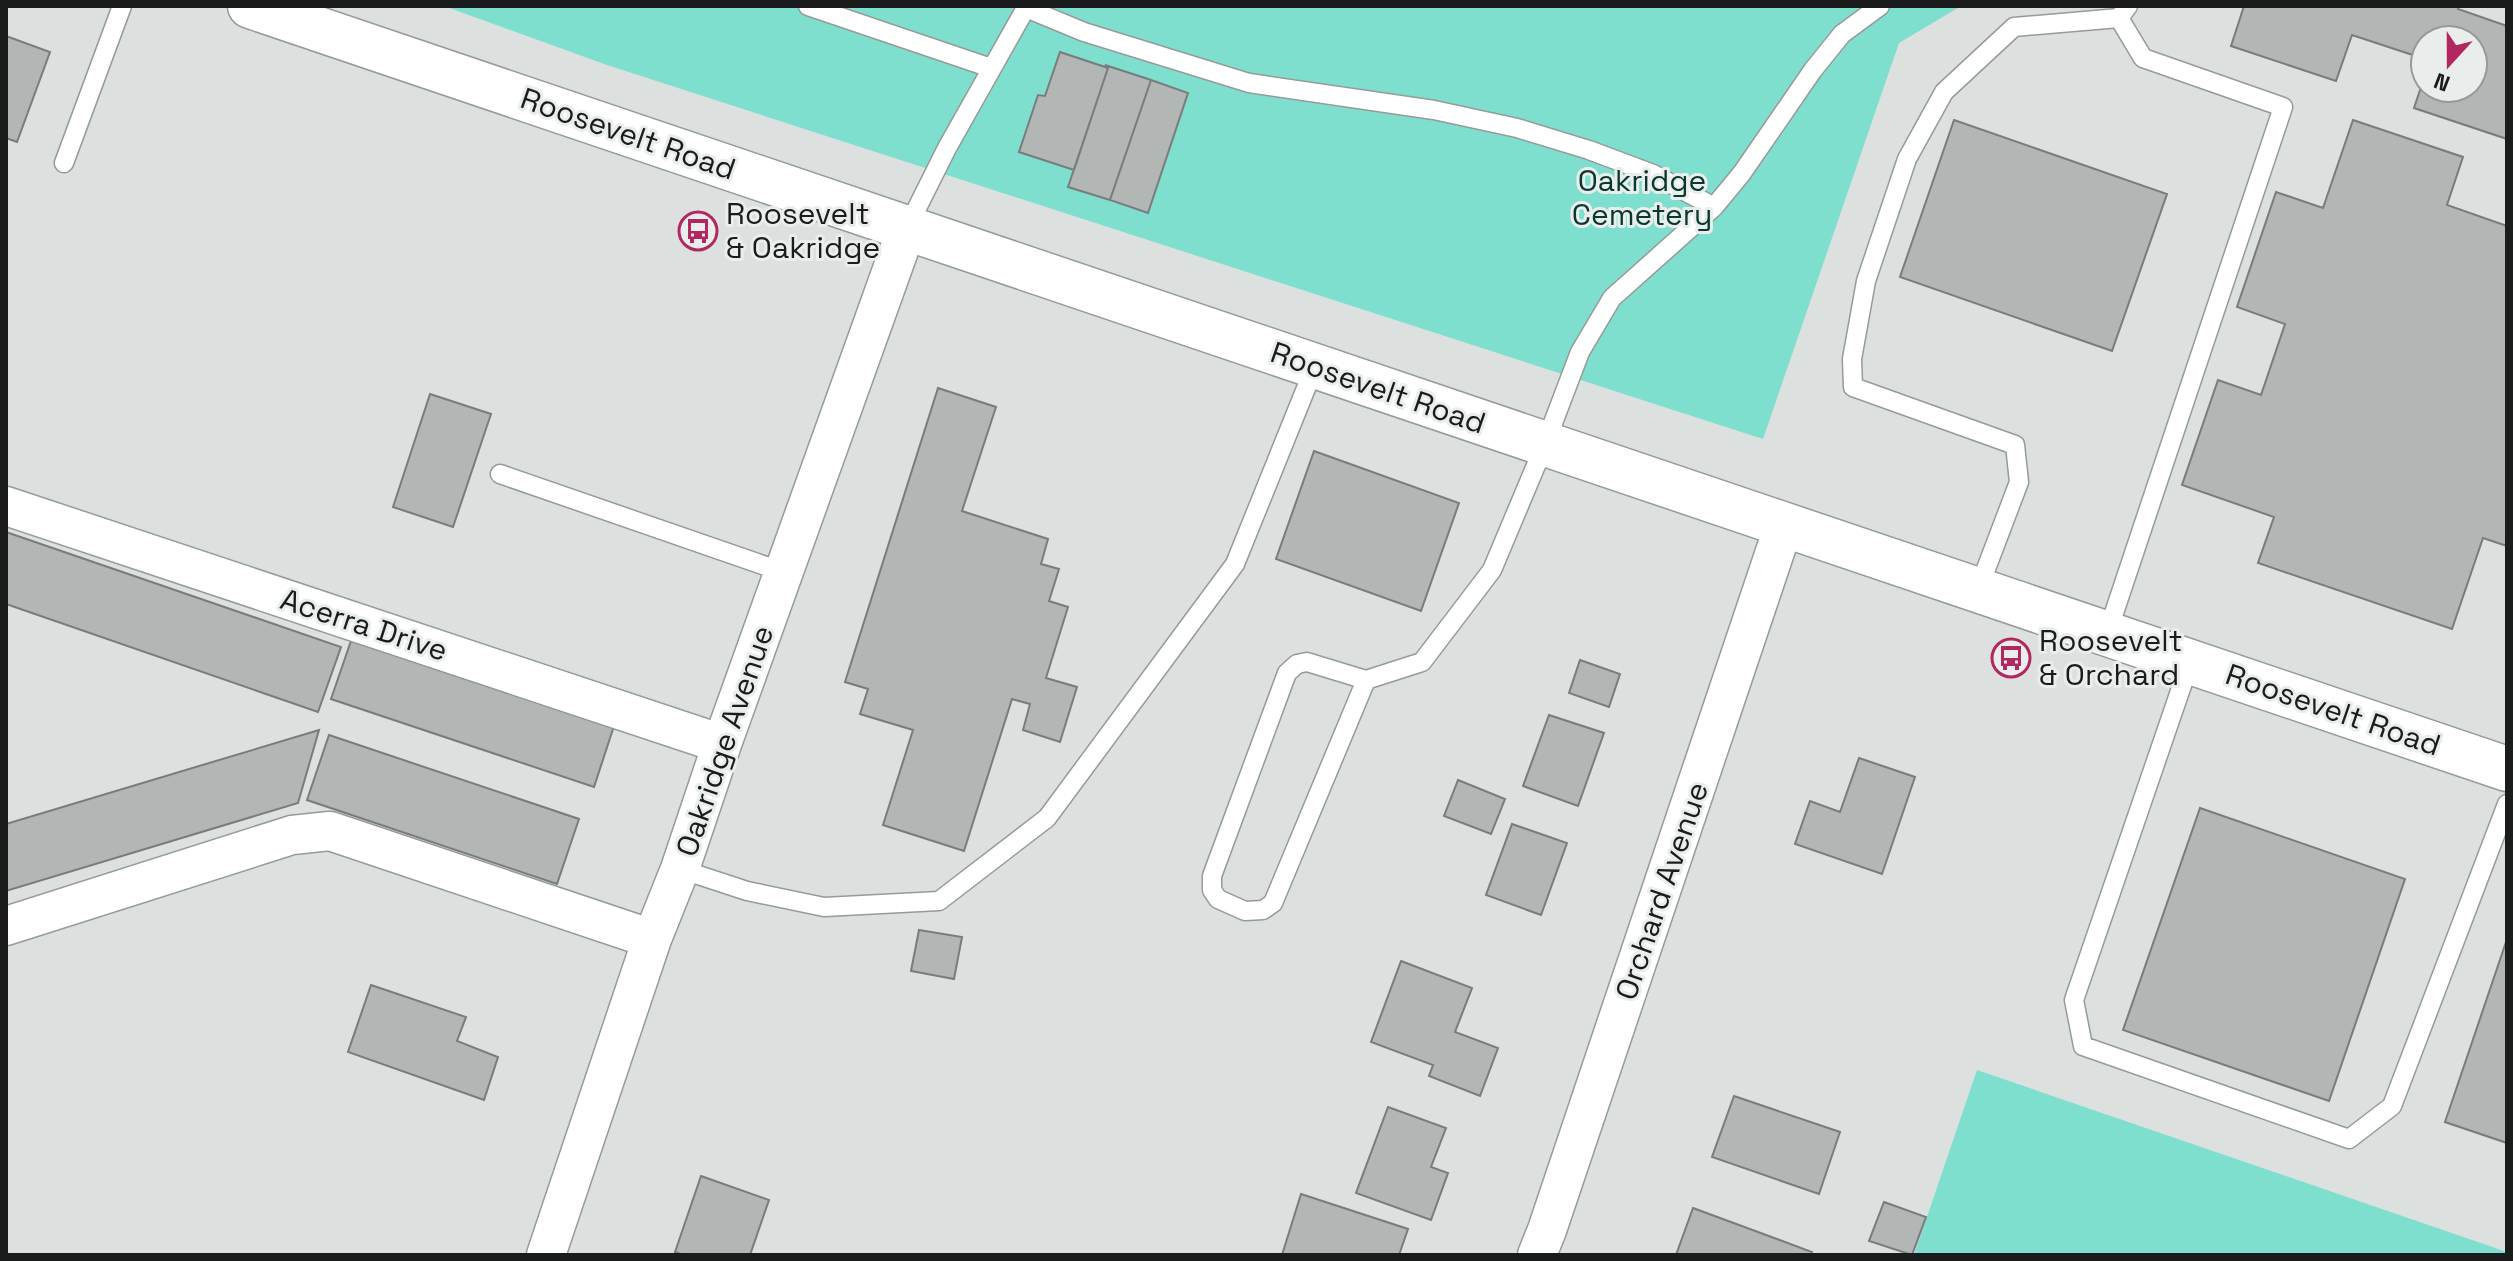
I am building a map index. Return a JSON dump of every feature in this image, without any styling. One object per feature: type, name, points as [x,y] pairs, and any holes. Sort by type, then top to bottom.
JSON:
[{"type":"main road","name":"Roosevelt Road","points":[[250,6],[2505,771]]},
{"type":"street","name":"Oakridge Avenue","points":[[546,1255],[652,939],[680,869],[907,228]]},
{"type":"street","name":"Acerra Drive","points":[[6,506],[722,744]]},
{"type":"street","name":"Orchard Avenue","points":[[1537,1255],[1784,525]]},
{"type":"street","points":[[6,926],[292,835],[330,831],[652,939]]},
{"type":"lane","points":[[64,163],[122,6]]},
{"type":"lane","points":[[808,6],[991,68]]},
{"type":"lane","points":[[1366,680],[1273,903],[1263,910],[1245,911],[1218,899],[1212,890],[1212,876],[1287,673],[1297,664],[1307,662],[1366,680],[1422,662],[1492,570],[1580,352],[1612,298],[1714,207],[1842,34],[1880,6]]},
{"type":"lane","points":[[907,228],[1026,7],[1084,32],[1249,83],[1434,110],[1517,128],[1653,174],[1714,207]]},
{"type":"lane","points":[[1978,590],[2019,482],[2015,445],[1853,387],[1852,359],[1866,281],[1907,159],[1944,92],[2014,27],[2124,12],[2143,58],[2283,107],[2107,634]]},
{"type":"lane","points":[[680,869],[747,891],[824,907],[939,901],[1047,818],[1235,564],[1315,366]]},
{"type":"lane","points":[[500,474],[786,573]]},
{"type":"lane","points":[[2190,662],[2074,1000],[2083,1046],[2349,1139],[2392,1106],[2505,771]]},
{"type":"green space","name":"Oakridge Cemetery","points":[[444,6],[1961,6],[1899,43],[1763,439],[607,65]]},
{"type":"green space","points":[[1977,1070],[2507,1252],[2507,1255],[1914,1255]]},
{"type":"building","points":[[2244,6],[2459,6],[2458,9],[2507,26],[2507,139],[2414,108],[2415,104],[2489,104],[2489,24],[2409,24],[2409,54],[2352,35],[2336,81],[2231,46]]},
{"type":"building","points":[[6,36],[50,52],[17,142],[6,138]]},
{"type":"building","points":[[1060,52],[1108,68],[1074,170],[1019,152],[1038,95],[1045,96]]},
{"type":"building","points":[[1105,65],[1151,80],[1110,200],[1068,187],[1108,68]]},
{"type":"building","points":[[1151,80],[1188,93],[1148,213],[1110,200]]},
{"type":"building","points":[[1954,120],[2167,194],[2112,351],[1900,277]]},
{"type":"building","points":[[2353,120],[2463,157],[2447,205],[2507,226],[2507,546],[2483,538],[2452,629],[2258,563],[2274,517],[2182,485],[2218,380],[2261,395],[2285,324],[2237,307],[2276,192],[2323,208]]},
{"type":"building","points":[[938,388],[996,407],[962,511],[1048,539],[1041,564],[1059,569],[1049,601],[1068,607],[1046,678],[1077,687],[1060,742],[1023,730],[1030,704],[1012,699],[964,851],[883,825],[913,730],[860,714],[868,689],[845,682]]},
{"type":"building","points":[[430,394],[491,414],[453,527],[393,507]]},
{"type":"building","points":[[1314,451],[1459,503],[1421,611],[1276,559]]},
{"type":"building","points":[[6,532],[341,647],[318,712],[6,604]]},
{"type":"building","points":[[353,635],[615,723],[594,787],[331,699]]},
{"type":"building","points":[[1580,660],[1620,674],[1609,707],[1569,693]]},
{"type":"building","points":[[1549,715],[1604,733],[1578,806],[1523,786]]},
{"type":"building","points":[[319,730],[298,803],[6,891],[6,824]]},
{"type":"building","points":[[329,735],[579,819],[557,884],[307,800]]},
{"type":"building","points":[[1859,758],[1915,777],[1882,874],[1795,844],[1810,801],[1840,812]]},
{"type":"building","points":[[1458,780],[1505,799],[1491,834],[1444,816]]},
{"type":"building","points":[[2200,808],[2405,879],[2329,1101],[2123,1030]]},
{"type":"building","points":[[1512,824],[1567,843],[1541,915],[1486,895]]},
{"type":"building","points":[[919,930],[962,937],[954,979],[911,971]]},
{"type":"building","points":[[2507,939],[2507,1143],[2445,1122]]},
{"type":"building","points":[[1401,961],[1472,988],[1455,1032],[1498,1048],[1480,1096],[1429,1076],[1433,1065],[1371,1042]]},
{"type":"building","points":[[371,985],[466,1017],[457,1041],[498,1057],[484,1100],[348,1052]]},
{"type":"building","points":[[1734,1096],[1840,1132],[1819,1194],[1712,1157]]},
{"type":"building","points":[[1388,1107],[1446,1128],[1431,1167],[1448,1173],[1431,1220],[1356,1193]]},
{"type":"building","points":[[701,1176],[769,1200],[750,1255],[684,1255],[675,1252]]},
{"type":"building","points":[[1301,1194],[1408,1229],[1399,1255],[1282,1255]]},
{"type":"building","points":[[1884,1202],[1926,1217],[1912,1255],[1869,1241]]},
{"type":"building","points":[[1693,1208],[1812,1252],[1811,1255],[1676,1255]]},
{"type":"place","name":"Roosevelt & Oakridge","points":[[698,231]]},
{"type":"place","name":"Roosevelt & Orchard","points":[[2011,658]]}]
